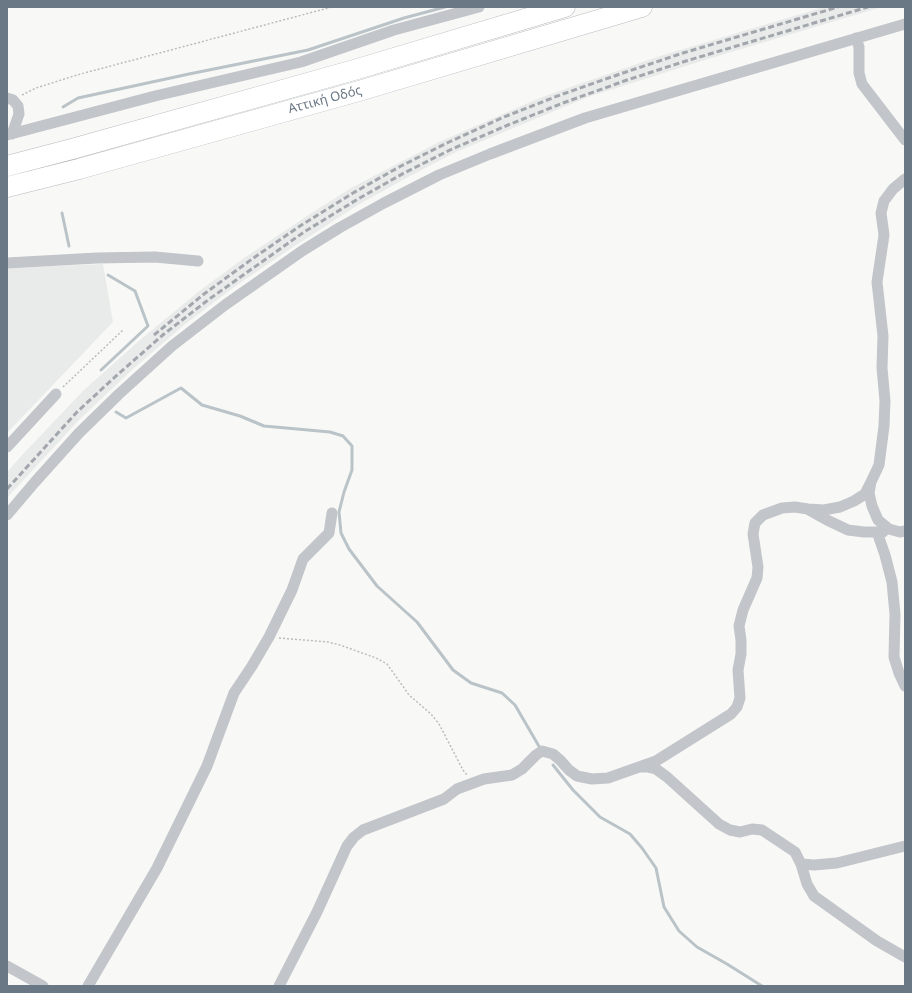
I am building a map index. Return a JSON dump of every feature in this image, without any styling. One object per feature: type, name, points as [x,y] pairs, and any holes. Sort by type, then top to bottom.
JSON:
[{"type":"highway","name":"Αττική Οδός","points":[[7,166],[346,72],[565,7]]},
{"type":"highway","name":"Αττική Οδός","points":[[7,187],[79,169],[359,92],[642,7]]},
{"type":"street","points":[[10,134],[155,96],[295,63],[394,30],[479,7]]},
{"type":"street","points":[[7,516],[79,433],[172,346],[231,300],[302,251],[384,203],[439,175],[542,133],[585,118],[905,24]]},
{"type":"street","points":[[856,38],[859,47],[859,73],[862,84],[905,140]]},
{"type":"street","points":[[10,99],[18,106],[19,114],[10,134]]},
{"type":"street","points":[[279,986],[317,912],[347,846],[354,837],[363,830],[444,799],[457,789],[484,779],[512,775],[522,769],[542,751],[553,754],[577,776],[592,779],[608,778],[656,761],[726,717],[737,707],[740,698],[738,670],[741,654],[741,640],[739,626],[743,610],[757,578],[758,567],[753,534],[755,523],[763,516],[782,508],[795,507],[824,510],[840,507],[854,501],[865,494],[878,465],[884,426],[885,407],[882,368],[883,336],[877,282],[884,235],[881,213],[884,201],[893,189],[905,179]]},
{"type":"street","points":[[7,263],[96,258],[155,257],[198,261]]},
{"type":"street","points":[[7,447],[56,394]]},
{"type":"street","points":[[871,482],[869,493],[872,506],[878,520],[889,529],[903,531]]},
{"type":"street","points":[[808,509],[848,530],[864,532],[903,531]]},
{"type":"street","points":[[88,986],[157,868],[207,766],[234,693],[269,637],[292,590],[303,559],[329,533],[332,513]]},
{"type":"street","points":[[876,532],[885,556],[892,582],[895,614],[894,657],[899,674],[905,686]]},
{"type":"street","points":[[667,777],[666,758],[671,751]]},
{"type":"street","points":[[638,768],[647,766],[656,769],[667,777],[719,824],[730,830],[740,832],[752,829],[762,830],[795,852],[801,864],[807,884],[814,896],[877,941],[905,957]]},
{"type":"street","points":[[801,864],[820,865],[837,863],[905,846]]},
{"type":"street","points":[[7,966],[43,986]]},
{"type":"path","points":[[10,99],[63,79],[332,7]]},
{"type":"path","points":[[56,394],[123,330]]},
{"type":"path","points":[[269,637],[328,642],[357,650],[387,664],[409,695],[431,714],[439,724],[467,775],[478,782]]},
{"type":"shaded area","points":[[824,7],[882,7],[708,59],[588,97],[456,152],[358,205],[237,285],[184,325],[133,369],[79,420],[7,498],[7,472],[84,390],[140,340],[198,292],[244,258],[351,188],[439,142],[542,97],[660,56]]},
{"type":"shaded area","points":[[103,264],[113,322],[7,433],[7,268]]},
{"type":"waterway","points":[[63,107],[78,98],[308,50],[404,18],[445,7]]},
{"type":"waterway","points":[[62,213],[69,246]]},
{"type":"waterway","points":[[101,370],[148,326],[135,291],[108,275]]},
{"type":"waterway","points":[[116,412],[126,418],[181,388],[202,405],[240,416],[264,426],[330,432],[343,436],[352,446],[352,470],[339,512],[341,533],[349,549],[377,586],[417,622],[453,670],[471,683],[502,693],[515,705],[540,748]]},
{"type":"waterway","points":[[553,765],[573,790],[600,817],[630,834],[642,848],[656,868],[664,907],[679,931],[697,947],[762,986]]},
{"type":"railway","points":[[154,335],[204,294],[300,226],[353,193],[401,166],[449,142],[504,117],[560,95],[623,73],[683,53],[838,7]]},
{"type":"railway","points":[[7,489],[77,412],[164,334],[208,300],[304,232],[404,173],[452,149],[508,125],[627,80],[868,7]]}]
